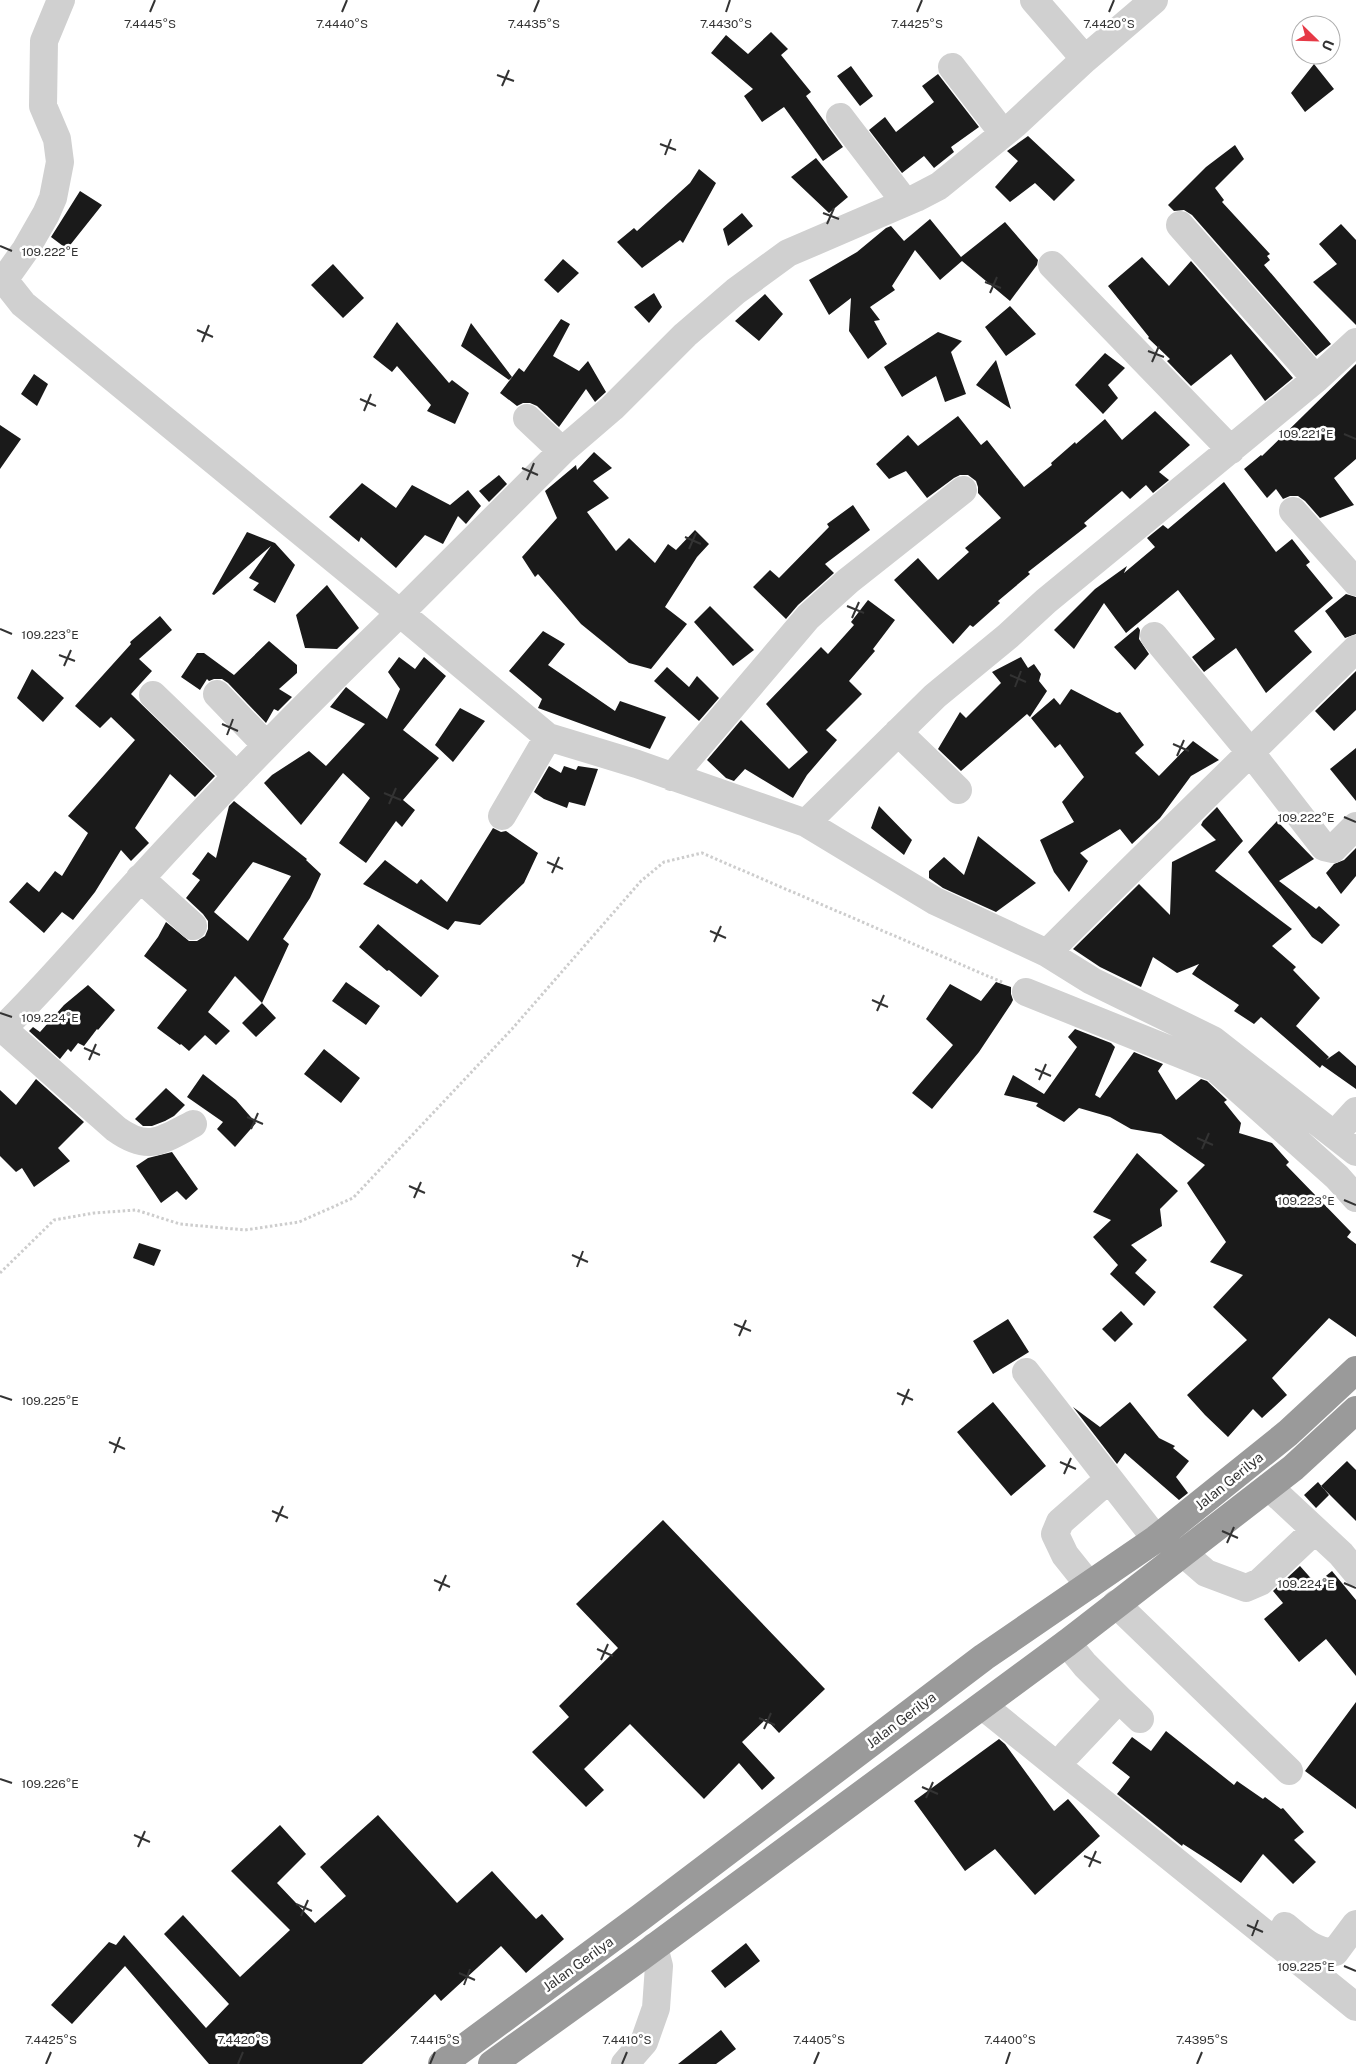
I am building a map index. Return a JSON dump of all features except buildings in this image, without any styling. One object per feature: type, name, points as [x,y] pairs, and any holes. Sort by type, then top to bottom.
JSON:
[{"type":"highway","name":"Jalan Gerilya","points":[[442,2064],[638,1919],[984,1657],[1156,1539],[1288,1433],[1356,1370]]},
{"type":"highway","name":"Jalan Gerilya","points":[[503,2062],[654,1947],[1067,1643],[1293,1468],[1356,1410]]},
{"type":"highway","points":[[638,1919],[654,1947]]},
{"type":"street","points":[[61,0],[44,41],[43,106],[57,139],[60,162],[53,198],[26,249],[2,278],[23,304],[548,737],[806,823],[935,901],[1047,953],[1092,981],[1213,1040],[1356,1152]]},
{"type":"street","points":[[1034,0],[1086,59]]},
{"type":"street","points":[[193,1124],[162,1140],[146,1142],[130,1139],[1,1030],[61,967],[140,878],[266,745],[562,451],[612,408],[685,335],[736,291],[788,253],[916,198],[939,186],[1003,133],[1154,0]]},
{"type":"street","points":[[952,67],[1003,133]]},
{"type":"street","points":[[840,117],[905,202]]},
{"type":"street","points":[[1180,225],[1316,379]]},
{"type":"street","points":[[1052,265],[1231,450]]},
{"type":"street","points":[[806,823],[935,696],[1008,636],[1044,603],[1316,379],[1356,342]]},
{"type":"street","points":[[527,418],[562,451]]},
{"type":"street","points":[[672,777],[808,617],[848,581],[963,490]]},
{"type":"street","points":[[1293,511],[1356,582]]},
{"type":"street","points":[[1154,636],[1251,753],[1324,848],[1333,849],[1356,826]]},
{"type":"street","points":[[1047,953],[1199,801],[1251,753],[1356,649]]},
{"type":"street","points":[[217,694],[266,745]]},
{"type":"street","points":[[153,695],[237,776]]},
{"type":"street","points":[[898,732],[958,790]]},
{"type":"street","points":[[502,816],[548,737]]},
{"type":"street","points":[[140,878],[193,926]]},
{"type":"street","points":[[1026,992],[1215,1068],[1337,1177],[1356,1198]]},
{"type":"street","points":[[1335,1134],[1356,1111]]},
{"type":"street","points":[[1026,1372],[1156,1539]]},
{"type":"street","points":[[1089,1585],[1065,1555],[1055,1534],[1060,1522],[1109,1480]]},
{"type":"street","points":[[1268,1487],[1340,1554],[1356,1572]]},
{"type":"street","points":[[1183,1553],[1206,1573],[1246,1588],[1260,1582],[1314,1530]]},
{"type":"street","points":[[1116,1604],[1289,1772]]},
{"type":"street","points":[[1067,1643],[1085,1665],[1140,1719]]},
{"type":"street","points":[[1068,1754],[1119,1699]]},
{"type":"street","points":[[991,1700],[1068,1754],[1116,1799],[1312,1948],[1335,1952],[1356,1924]]},
{"type":"street","points":[[991,1700],[1356,2007]]},
{"type":"street","points":[[624,2064],[644,2042],[656,2008],[659,1966],[654,1947]]},
{"type":"path","points":[[0,1273],[54,1220],[94,1213],[136,1210],[180,1224],[245,1230],[299,1222],[353,1198],[512,1029],[641,882],[664,862],[702,853],[1026,992]]}]
